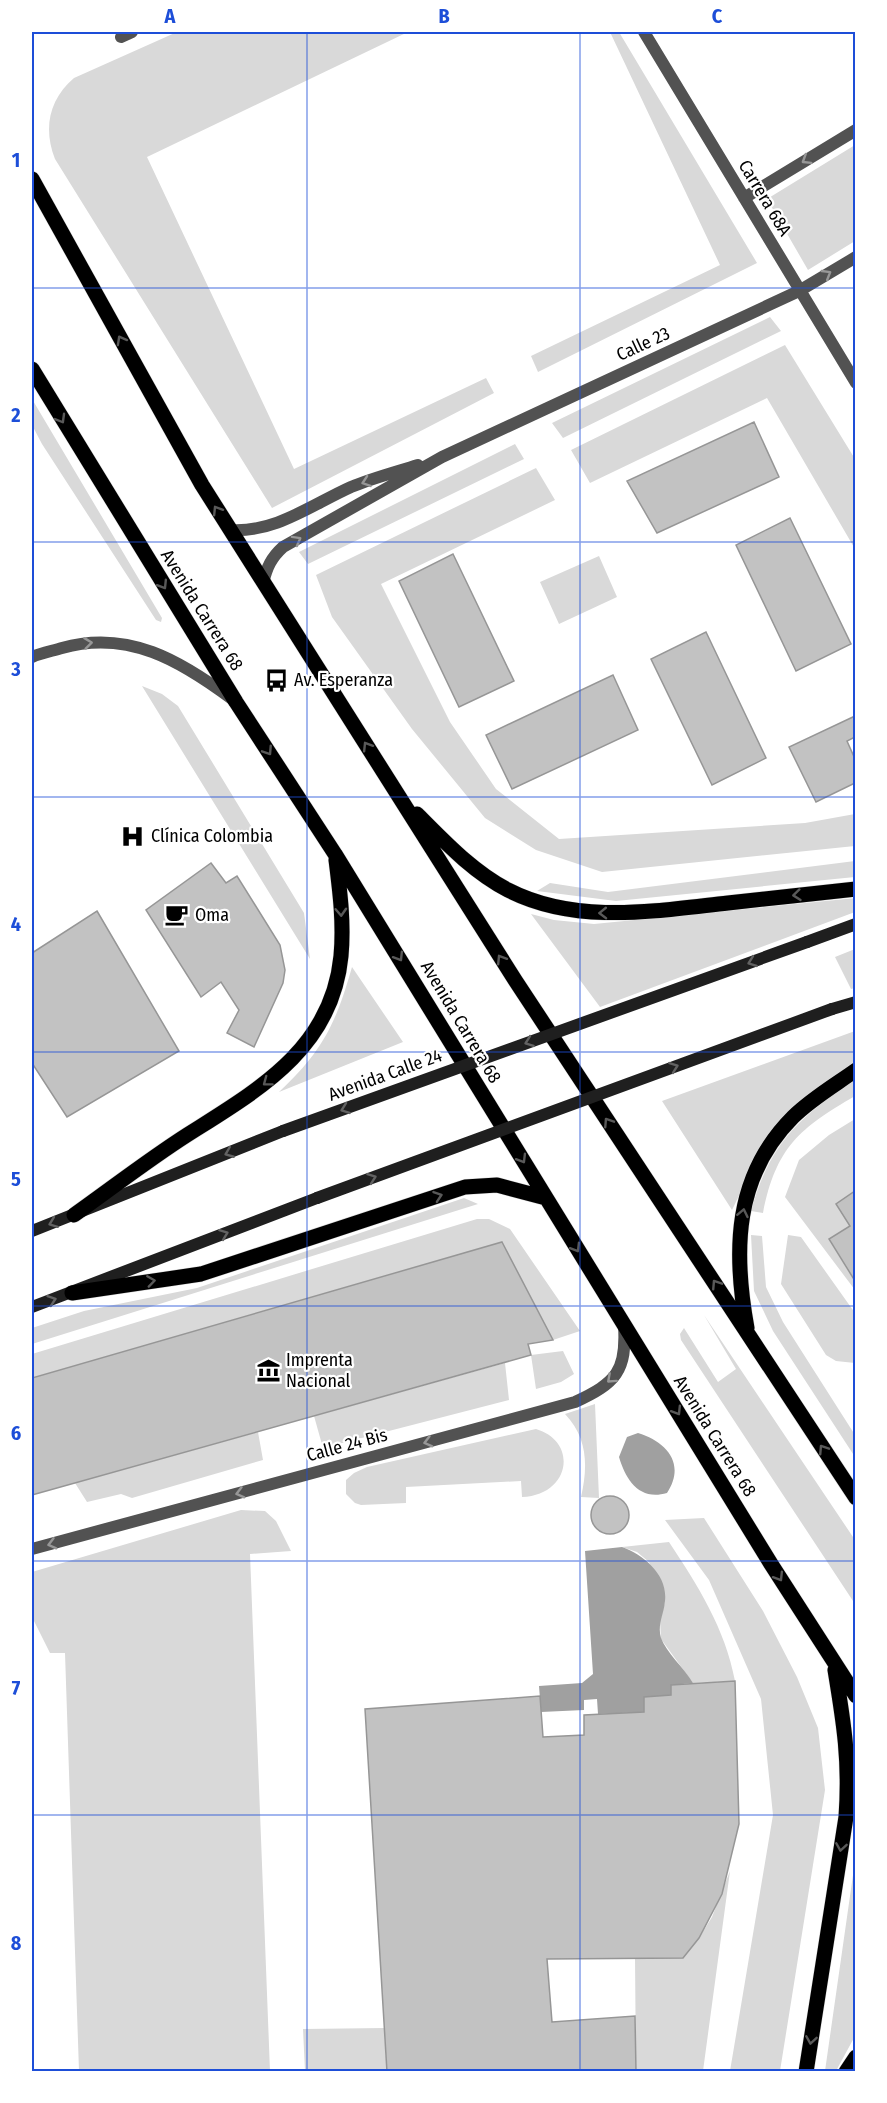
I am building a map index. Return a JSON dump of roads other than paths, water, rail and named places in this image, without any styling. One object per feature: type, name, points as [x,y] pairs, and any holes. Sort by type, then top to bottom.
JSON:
[{"type":"main road","points":[[32,179],[202,486],[521,990],[855,1498]]},
{"type":"main road","name":"Avenida Carrera 68","points":[[32,369],[236,702],[335,854],[624,1326],[855,1696]]},
{"type":"main road","points":[[398,795],[452,848],[497,884],[534,902],[568,911],[618,912],[855,889]]},
{"type":"main road","points":[[74,1215],[174,1143],[269,1081],[306,1046],[322,1019],[333,990],[341,958],[342,908],[335,854]]},
{"type":"main road","name":"Avenida Calle 24","points":[[32,1231],[283,1131],[855,924]]},
{"type":"main road","points":[[32,1307],[317,1198],[855,1002]]},
{"type":"main road","points":[[748,1334],[739,1283],[738,1253],[741,1219],[754,1174],[771,1145],[793,1118],[855,1070]]},
{"type":"main road","points":[[72,1293],[201,1274],[473,1186],[497,1185],[546,1198]]},
{"type":"main road","points":[[806,2072],[848,1790],[848,1744],[834,1664]]},
{"type":"main road","points":[[846,2072],[855,2057]]},
{"type":"street","name":"Carrera 68A","points":[[644,32],[855,383]]},
{"type":"street","points":[[744,198],[855,130]]},
{"type":"street","name":"Calle 23","points":[[263,583],[267,567],[274,555],[284,547],[442,457],[799,291],[855,257]]},
{"type":"street","name":"Calle 23","points":[[230,530],[272,526],[353,487],[442,457]]},
{"type":"street","points":[[32,657],[74,644],[99,641],[128,644],[160,652],[197,673],[236,702]]},
{"type":"street","name":"Calle 24 Bis","points":[[32,1549],[575,1402],[613,1379],[622,1367],[625,1350],[624,1326]]},
{"type":"place","name":"Av. Esperanza","points":[[276,680]]},
{"type":"place","name":"Clínica Colombia","points":[[133,836]]},
{"type":"place","name":"Oma","points":[[177,915]]},
{"type":"place","name":"Imprenta Nacional","points":[[268,1370]]}]
